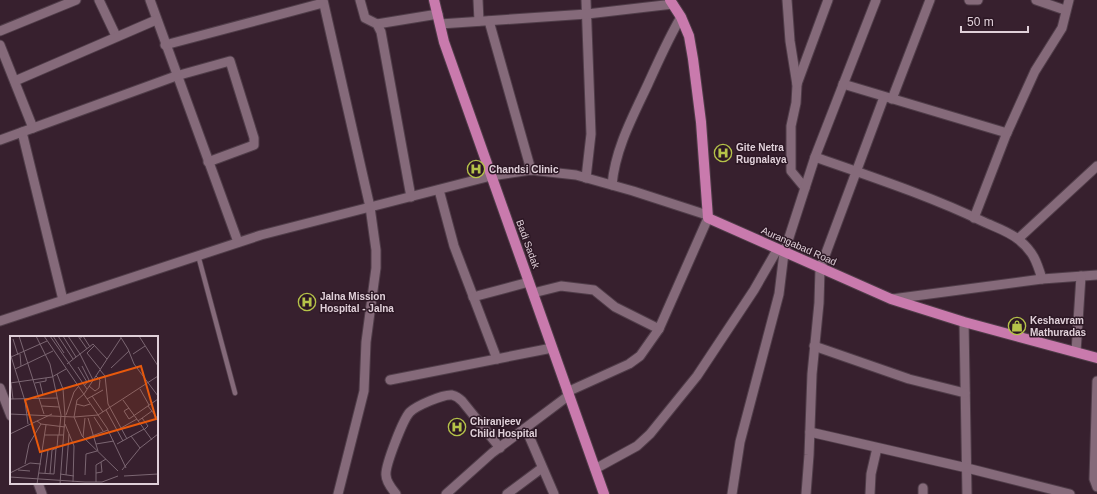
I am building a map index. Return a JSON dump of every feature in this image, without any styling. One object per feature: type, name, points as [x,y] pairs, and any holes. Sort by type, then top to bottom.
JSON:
[{"type":"main road","name":"Badi Sadak","points":[[434,0],[444,42],[533,293],[567,394],[604,494]]},
{"type":"main road","points":[[672,2],[681,17],[689,36],[694,59],[701,122],[708,217]]},
{"type":"main road","name":"Aurangabad Road","points":[[708,217],[780,251],[891,299],[964,322],[1097,358]]},
{"type":"street","points":[[0,31],[76,0]]},
{"type":"street","points":[[99,0],[116,36]]},
{"type":"street","points":[[150,0],[176,76],[238,242]]},
{"type":"street","points":[[360,0],[365,18],[377,24],[438,14]]},
{"type":"street","points":[[478,0],[479,21]]},
{"type":"street","points":[[586,0],[591,134],[586,178]]},
{"type":"street","points":[[787,0],[790,41],[797,85],[796,104],[791,126],[791,171],[805,188]]},
{"type":"street","points":[[797,85],[828,0]]},
{"type":"street","points":[[595,469],[637,446],[650,434],[697,376],[780,251],[876,0]]},
{"type":"street","points":[[806,494],[812,374],[819,303],[820,268],[856,172],[930,0]]},
{"type":"street","points":[[969,0],[978,0]]},
{"type":"street","points":[[1036,0],[1065,10]]},
{"type":"street","points":[[974,218],[1007,133],[1035,71],[1062,28],[1065,10],[1069,0]]},
{"type":"street","points":[[165,45],[323,2],[370,207],[376,250],[366,342],[364,391],[338,494]]},
{"type":"street","points":[[440,24],[587,14],[672,2]]},
{"type":"street","points":[[612,185],[614,166],[631,121],[664,45],[681,17]]},
{"type":"street","points":[[14,81],[156,20]]},
{"type":"street","points":[[489,21],[531,170]]},
{"type":"street","points":[[377,24],[381,32],[411,197]]},
{"type":"street","points":[[0,45],[33,128]]},
{"type":"street","points":[[0,140],[176,76],[230,61],[254,138],[254,144],[208,162]]},
{"type":"street","points":[[843,84],[1007,133]]},
{"type":"street","points":[[22,132],[63,300]]},
{"type":"street","points":[[815,157],[974,218],[1018,238],[1036,259],[1042,279]]},
{"type":"street","points":[[1018,238],[1097,166]]},
{"type":"street","points":[[0,321],[238,242],[491,176],[531,170],[586,178],[612,185],[708,217],[659,328],[645,350],[635,361],[567,394],[526,429],[500,448],[448,493]]},
{"type":"street","points":[[439,190],[454,246],[496,359]]},
{"type":"street","points":[[732,494],[740,442],[779,294],[780,251]]},
{"type":"street","points":[[1076,352],[1081,276]]},
{"type":"street","points":[[891,299],[1042,279],[1097,276]]},
{"type":"street","points":[[473,297],[529,282]]},
{"type":"street","points":[[533,293],[561,286],[594,290],[615,307],[659,328]]},
{"type":"street","points":[[964,322],[967,494]]},
{"type":"street","points":[[814,346],[909,379],[965,393]]},
{"type":"street","points":[[390,380],[552,348]]},
{"type":"street","points":[[1097,381],[1094,478],[1097,487]]},
{"type":"street","points":[[0,388],[10,413]]},
{"type":"street","points":[[396,494],[386,479],[386,472],[404,421],[410,412],[419,407],[447,395],[455,396],[462,402],[500,448]]},
{"type":"street","points":[[526,429],[554,494]]},
{"type":"street","points":[[810,432],[1070,494]]},
{"type":"street","points":[[870,494],[871,474],[877,448]]},
{"type":"street","points":[[507,494],[542,468]]},
{"type":"street","points":[[38,484],[42,494]]},
{"type":"lane","points":[[198,255],[235,393]]},
{"type":"place","name":"Gite Netra Rugnalaya","points":[[723,153]]},
{"type":"place","name":"Chandsi Clinic","points":[[476,169]]},
{"type":"place","name":"Jalna Mission Hospital - Jalna","points":[[307,302]]},
{"type":"place","name":"Keshavram Mathuradas","points":[[1017,326]]},
{"type":"place","name":"Chiranjeev Child Hospital","points":[[457,427]]}]
